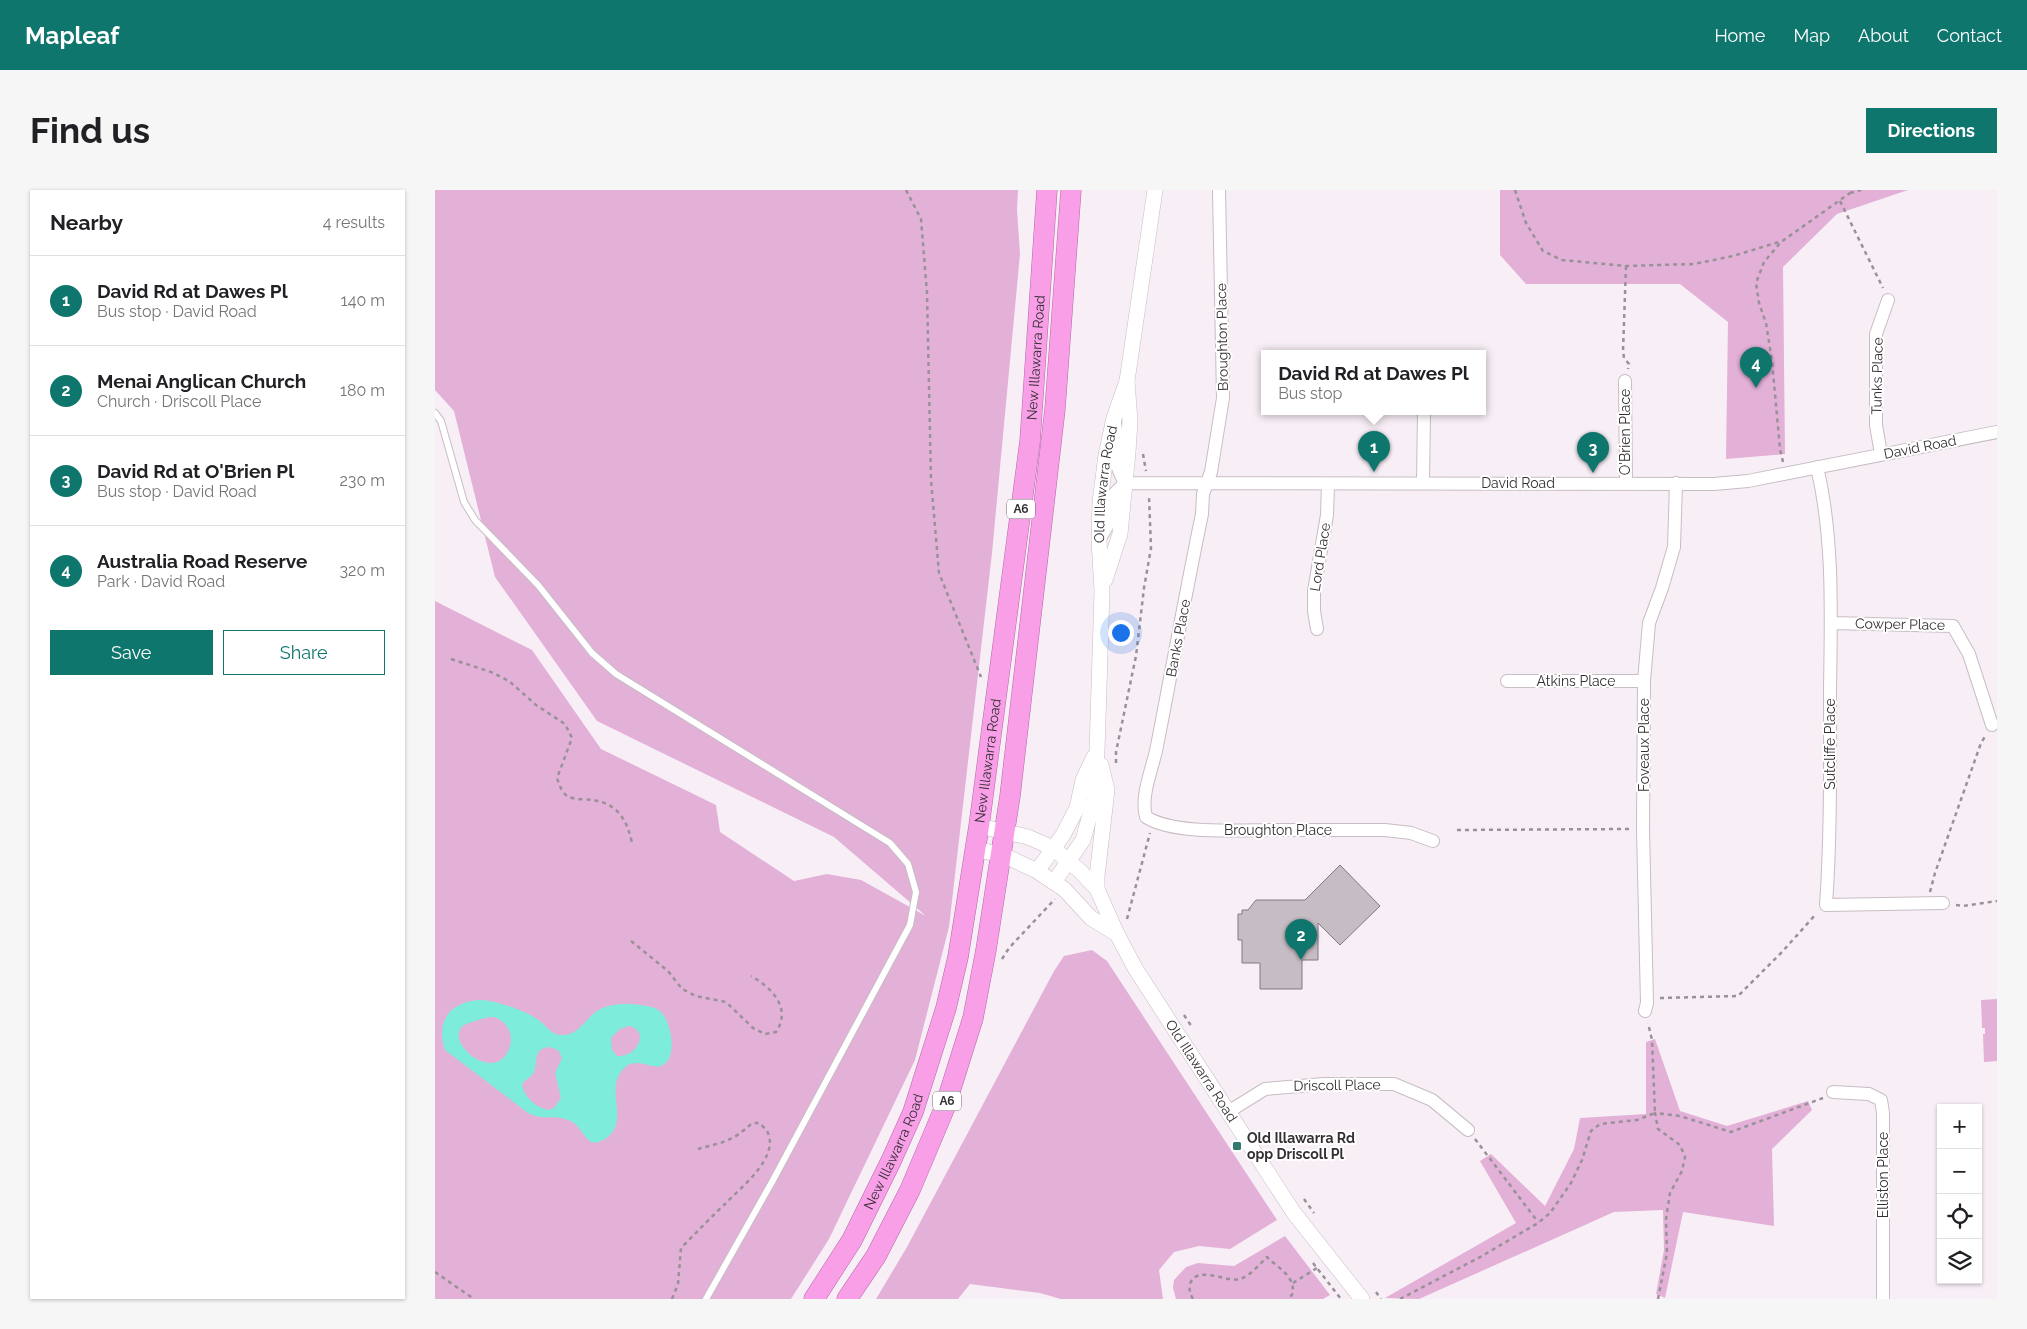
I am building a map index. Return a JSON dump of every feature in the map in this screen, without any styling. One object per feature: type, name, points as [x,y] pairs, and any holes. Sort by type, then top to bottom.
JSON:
[{"type":"highway","name":"New Illawarra Road","points":[[814,1299],[852,1240],[913,1112],[946,1008],[958,957],[976,850],[1030,441],[1047,190]]},
{"type":"highway","name":"New Illawarra Road","points":[[847,1299],[876,1256],[910,1190],[945,1107],[973,1018],[1005,831],[1055,409],[1071,190]]},
{"type":"street","name":"Old Illawarra Road","points":[[1054,882],[1083,840],[1094,800],[1102,591],[1099,540],[1100,502],[1106,455],[1114,418],[1127,381],[1155,190]]},
{"type":"street","name":"Broughton Place","points":[[1207,482],[1211,472],[1223,398],[1219,190]]},
{"type":"street","name":"Tunks Place","points":[[1881,454],[1876,425],[1876,334],[1889,300]]},
{"type":"street","name":"Old Illawarra Road","points":[[1102,591],[1119,534],[1130,421],[1127,381]]},
{"type":"street","name":"O'Brien Place","points":[[1625,381],[1626,483]]},
{"type":"street","points":[[1423,483],[1424,415]]},
{"type":"street","points":[[1099,540],[1109,523],[1112,496],[1125,483],[1117,466],[1115,453],[1118,435],[1114,418]]},
{"type":"street","name":"David Road","points":[[1125,483],[1723,483],[1785,474],[1997,432]]},
{"type":"street","name":"Sutcliffe Place","points":[[1817,467],[1822,486],[1828,538],[1831,623],[1829,857],[1826,905]]},
{"type":"street","name":"Banks Place","points":[[1153,822],[1146,817],[1144,810],[1146,794],[1157,749],[1202,514],[1203,494],[1207,482]]},
{"type":"street","name":"Foveaux Place","points":[[1646,1007],[1643,829],[1644,681],[1649,623],[1674,547],[1677,483]]},
{"type":"street","name":"Lord Place","points":[[1317,629],[1314,611],[1314,591],[1327,514],[1327,484]]},
{"type":"street","name":"Cowper Place","points":[[1831,623],[1953,626],[1969,654],[1992,725]]},
{"type":"street","name":"Atkins Place","points":[[1507,681],[1644,681]]},
{"type":"street","name":"Old Illawarra Road","points":[[1037,870],[1063,835],[1077,808],[1083,780],[1097,752]]},
{"type":"street","name":"Old Illawarra Road","points":[[1097,752],[1107,790],[1097,889]]},
{"type":"street","name":"Broughton Place","points":[[1153,822],[1207,830],[1385,830],[1411,833],[1433,841]]},
{"type":"street","name":"Old Illawarra Road","points":[[979,826],[1028,836],[1053,848],[1097,889],[1122,929],[1135,968],[1295,1213],[1369,1295]]},
{"type":"street","points":[[976,850],[1001,854],[1037,870],[1064,889],[1091,918],[1122,929]]},
{"type":"street","points":[[1826,905],[1943,904]]},
{"type":"street","name":"Driscoll Place","points":[[1228,1112],[1265,1089],[1324,1084],[1393,1084],[1433,1100],[1468,1130]]},
{"type":"street","name":"Elliston Place","points":[[1833,1092],[1869,1094],[1881,1100],[1883,1113],[1883,1299]]},
{"type":"lane","points":[[435,413],[441,421],[464,502],[475,520],[538,585],[592,653],[616,674],[890,843],[908,864],[917,892],[910,925],[706,1299]]},
{"type":"path","points":[[906,190],[921,220],[927,293],[931,480],[939,573],[982,680]]},
{"type":"path","points":[[1515,190],[1526,223],[1543,251],[1562,260],[1626,266],[1694,264],[1733,256],[1781,242]]},
{"type":"path","points":[[1785,474],[1780,449],[1767,332],[1756,283],[1764,262],[1781,242],[1850,192],[1861,190]]},
{"type":"path","points":[[1840,201],[1873,264],[1889,300]]},
{"type":"path","points":[[1625,381],[1629,364],[1624,358],[1623,351],[1626,266]]},
{"type":"path","points":[[1116,770],[1116,752],[1137,656],[1144,588],[1151,548],[1150,507],[1143,453]]},
{"type":"path","points":[[451,659],[491,672],[509,681],[536,705],[565,724],[572,738],[557,778],[562,790],[569,797],[603,802],[613,806],[621,814],[632,844]]},
{"type":"path","points":[[1927,903],[1935,873],[1981,742],[1992,725]]},
{"type":"path","points":[[1122,929],[1135,894],[1153,822]]},
{"type":"path","points":[[1457,830],[1629,830]]},
{"type":"path","points":[[1943,904],[1963,906],[1997,901]]},
{"type":"path","points":[[1658,1299],[1667,1253],[1666,1219],[1670,1193],[1682,1171],[1685,1157],[1680,1145],[1658,1129],[1655,1114],[1652,1040],[1646,1007],[1658,998],[1738,996],[1782,952],[1812,917],[1826,905]]},
{"type":"path","points":[[631,941],[668,971],[683,989],[696,996],[726,1002],[753,1028],[765,1034],[776,1032],[782,1024],[783,1014],[779,1002],[762,982],[751,976]]},
{"type":"path","points":[[1183,1014],[1193,1028]]},
{"type":"path","points":[[1400,1299],[1482,1256],[1539,1223],[1551,1213],[1571,1183],[1582,1160],[1591,1131],[1600,1124],[1637,1120],[1655,1114],[1680,1116],[1731,1132],[1818,1101],[1833,1092]]},
{"type":"path","points":[[672,1299],[677,1284],[681,1248],[739,1192],[758,1170],[766,1157],[769,1141],[767,1130],[759,1123],[751,1123],[729,1141],[698,1149]]},
{"type":"path","points":[[1468,1130],[1539,1223]]},
{"type":"path","points":[[1301,1195],[1318,1218]]},
{"type":"path","points":[[1193,1299],[1189,1292],[1190,1286],[1192,1280],[1198,1276],[1204,1274],[1239,1279],[1246,1276],[1267,1257],[1286,1273],[1293,1284],[1292,1295],[1287,1299]]},
{"type":"path","points":[[1293,1284],[1317,1268]]},
{"type":"path","points":[[435,1272],[474,1299]]},
{"type":"path","points":[[1369,1295],[1381,1299]]},
{"type":"shaded area","points":[[435,190],[1018,190],[1017,210],[1020,254],[992,553],[949,927],[915,1060],[829,1239],[791,1299],[435,1299],[435,601],[532,650],[601,749],[716,805],[720,832],[794,881],[827,874],[861,880],[926,916],[834,837],[597,721],[495,577],[454,411],[435,390]]},
{"type":"shaded area","points":[[1500,190],[1908,190],[1837,214],[1783,267],[1785,454],[1726,459],[1728,322],[1680,284],[1526,284],[1500,255]]},
{"type":"shaded area","points":[[1092,950],[1107,961],[1277,1220],[1230,1249],[1199,1246],[1174,1252],[1159,1270],[1163,1299],[1061,1299],[1040,1293],[970,1284],[958,1299],[876,1299],[907,1247],[1054,971],[1064,956]]},
{"type":"shaded area","points":[[1997,999],[1997,1061],[1984,1062],[1983,1034],[1985,1034],[1985,1028],[1982,1028],[1981,1000]]},
{"type":"shaded area","points":[[486,1000],[511,1007],[534,1017],[558,1035],[576,1031],[598,1010],[609,1006],[628,1004],[651,1007],[657,1009],[665,1017],[670,1031],[672,1047],[668,1061],[663,1065],[653,1066],[636,1063],[624,1068],[616,1082],[616,1125],[612,1133],[605,1139],[591,1142],[572,1122],[563,1118],[538,1117],[528,1113],[445,1050],[442,1039],[444,1022],[453,1009],[469,1001]],"holes":[[[494,1017],[507,1026],[511,1035],[510,1046],[501,1060],[493,1063],[484,1062],[474,1058],[466,1051],[459,1035],[461,1028],[466,1024]],[[629,1026],[636,1029],[640,1038],[635,1049],[630,1053],[617,1056],[612,1050],[611,1038],[620,1029]],[[549,1047],[558,1050],[562,1058],[555,1073],[561,1098],[554,1108],[548,1110],[531,1101],[525,1093],[522,1084],[533,1074],[538,1053],[544,1048]]]},
{"type":"shaded area","points":[[1655,1039],[1680,1111],[1727,1126],[1808,1101],[1812,1110],[1772,1149],[1774,1226],[1683,1212],[1665,1298],[1656,1294],[1664,1250],[1663,1210],[1614,1212],[1419,1299],[1385,1298],[1516,1223],[1480,1161],[1491,1154],[1545,1206],[1574,1149],[1580,1118],[1646,1114],[1646,1042]]},
{"type":"shaded area","points":[[1285,1236],[1330,1295],[1323,1299],[1176,1299],[1173,1288],[1174,1280],[1186,1267],[1198,1263],[1234,1266]]},
{"type":"building","points":[[1340,865],[1380,906],[1340,945],[1318,923],[1318,960],[1302,960],[1302,989],[1260,989],[1260,963],[1242,963],[1242,940],[1238,940],[1238,914],[1242,914],[1242,910],[1248,910],[1256,900],[1305,900]]},
{"type":"place","name":"Australia Road Reserve","points":[[1756,388]]},
{"type":"place","name":"David Rd at Dawes Pl","points":[[1374,472]]},
{"type":"place","name":"David Rd at O'Brien Pl","points":[[1593,473]]},
{"type":"place","name":"Menai Anglican Church","points":[[1301,960]]},
{"type":"place","name":"Old Illawarra Rd opp Driscoll Pl","points":[[1237,1146]]}]
